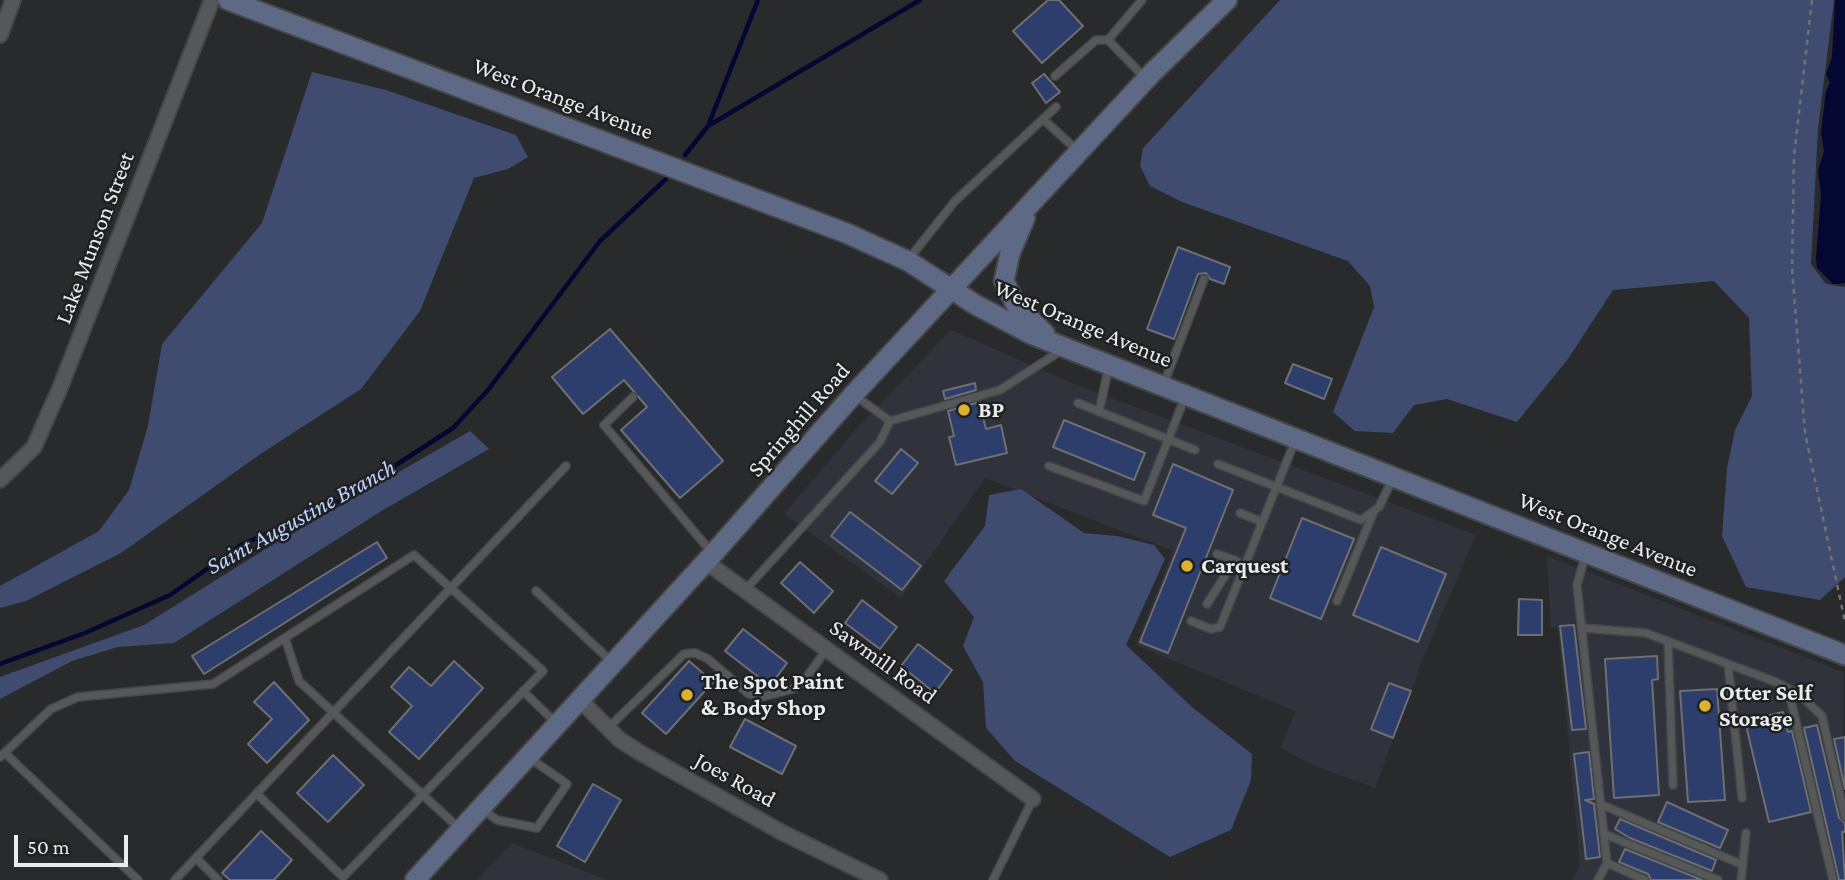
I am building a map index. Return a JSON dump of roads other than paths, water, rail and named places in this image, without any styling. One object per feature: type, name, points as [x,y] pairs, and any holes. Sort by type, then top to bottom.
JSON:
[{"type":"main road","name":"West Orange Avenue","points":[[228,0],[846,233],[908,261],[1006,322],[1065,348],[1840,653]]},
{"type":"main road","name":"Springhill Road","points":[[415,880],[710,558],[853,395],[1146,80],[1227,0]]},
{"type":"main road","points":[[1031,205],[1010,253],[1004,281],[1009,294],[1024,314],[1065,348]]},
{"type":"street","points":[[0,35],[13,0]]},
{"type":"street","name":"Lake Munson Street","points":[[0,480],[34,447],[56,399],[212,0]]},
{"type":"street","name":"Sawmill Road","points":[[710,558],[746,590],[1033,799]]},
{"type":"street","name":"Joes Road","points":[[580,699],[608,729],[639,752],[783,833],[880,880]]},
{"type":"lane","points":[[1108,40],[1142,0]]},
{"type":"lane","points":[[1055,76],[1096,40],[1108,40],[1146,80]]},
{"type":"lane","points":[[908,261],[955,201],[1056,107]]},
{"type":"lane","points":[[1043,119],[1079,152]]},
{"type":"lane","points":[[1163,386],[1204,278]]},
{"type":"lane","points":[[746,590],[880,442],[890,421],[1000,390],[1065,348]]},
{"type":"lane","points":[[1099,412],[1110,365]]},
{"type":"lane","points":[[853,395],[890,421]]},
{"type":"lane","points":[[1049,466],[1144,501],[1186,395]]},
{"type":"lane","points":[[634,397],[604,425],[710,558]]},
{"type":"lane","points":[[1078,403],[1195,450]]},
{"type":"lane","points":[[1191,621],[1211,629],[1220,627],[1296,439]]},
{"type":"lane","points":[[1218,464],[1361,520],[1379,507],[1393,477]]},
{"type":"lane","points":[[175,880],[566,466]]},
{"type":"lane","points":[[1337,601],[1374,511]]},
{"type":"lane","points":[[1240,513],[1262,522]]},
{"type":"lane","points":[[1586,553],[1577,585],[1607,863],[1598,880]]},
{"type":"lane","points":[[1217,554],[1245,564]]},
{"type":"lane","points":[[138,880],[2,755],[51,709],[78,697],[213,684],[414,555],[543,670],[343,877],[257,794]]},
{"type":"lane","points":[[1206,604],[1235,560]]},
{"type":"lane","points":[[536,592],[613,663]]},
{"type":"lane","points":[[1582,628],[1646,633],[1800,695],[1822,716],[1845,817]]},
{"type":"lane","points":[[285,638],[299,681],[461,830]]},
{"type":"lane","points":[[1668,641],[1673,785]]},
{"type":"lane","points":[[608,729],[684,654],[695,653],[708,659],[749,694],[761,697],[793,689],[804,681],[826,649]]},
{"type":"lane","points":[[1728,664],[1742,798]]},
{"type":"lane","points":[[1788,688],[1833,880]]},
{"type":"lane","points":[[523,691],[558,724]]},
{"type":"lane","points":[[481,808],[497,820],[537,828],[567,784],[528,757]]},
{"type":"lane","points":[[993,880],[1033,799]]},
{"type":"lane","points":[[1600,804],[1743,865]]},
{"type":"lane","points":[[1741,880],[1746,833]]},
{"type":"lane","points":[[1604,834],[1718,880]]},
{"type":"lane","points":[[196,858],[218,880]]},
{"type":"lane","points":[[1607,863],[1645,880]]},
{"type":"waterway","points":[[708,126],[758,0]]},
{"type":"waterway","name":"Saint Augustine Branch","points":[[685,155],[708,126],[920,0]]},
{"type":"waterway","name":"Saint Augustine Branch","points":[[0,664],[85,633],[170,595],[241,545],[342,500],[453,428],[488,390],[600,241],[666,179]]},
{"type":"place","name":"BP","points":[[964,410]]},
{"type":"place","name":"Carquest","points":[[1187,566]]},
{"type":"place","name":"The Spot Paint & Body Shop","points":[[687,695]]},
{"type":"place","name":"Otter Self Storage","points":[[1705,706]]}]
